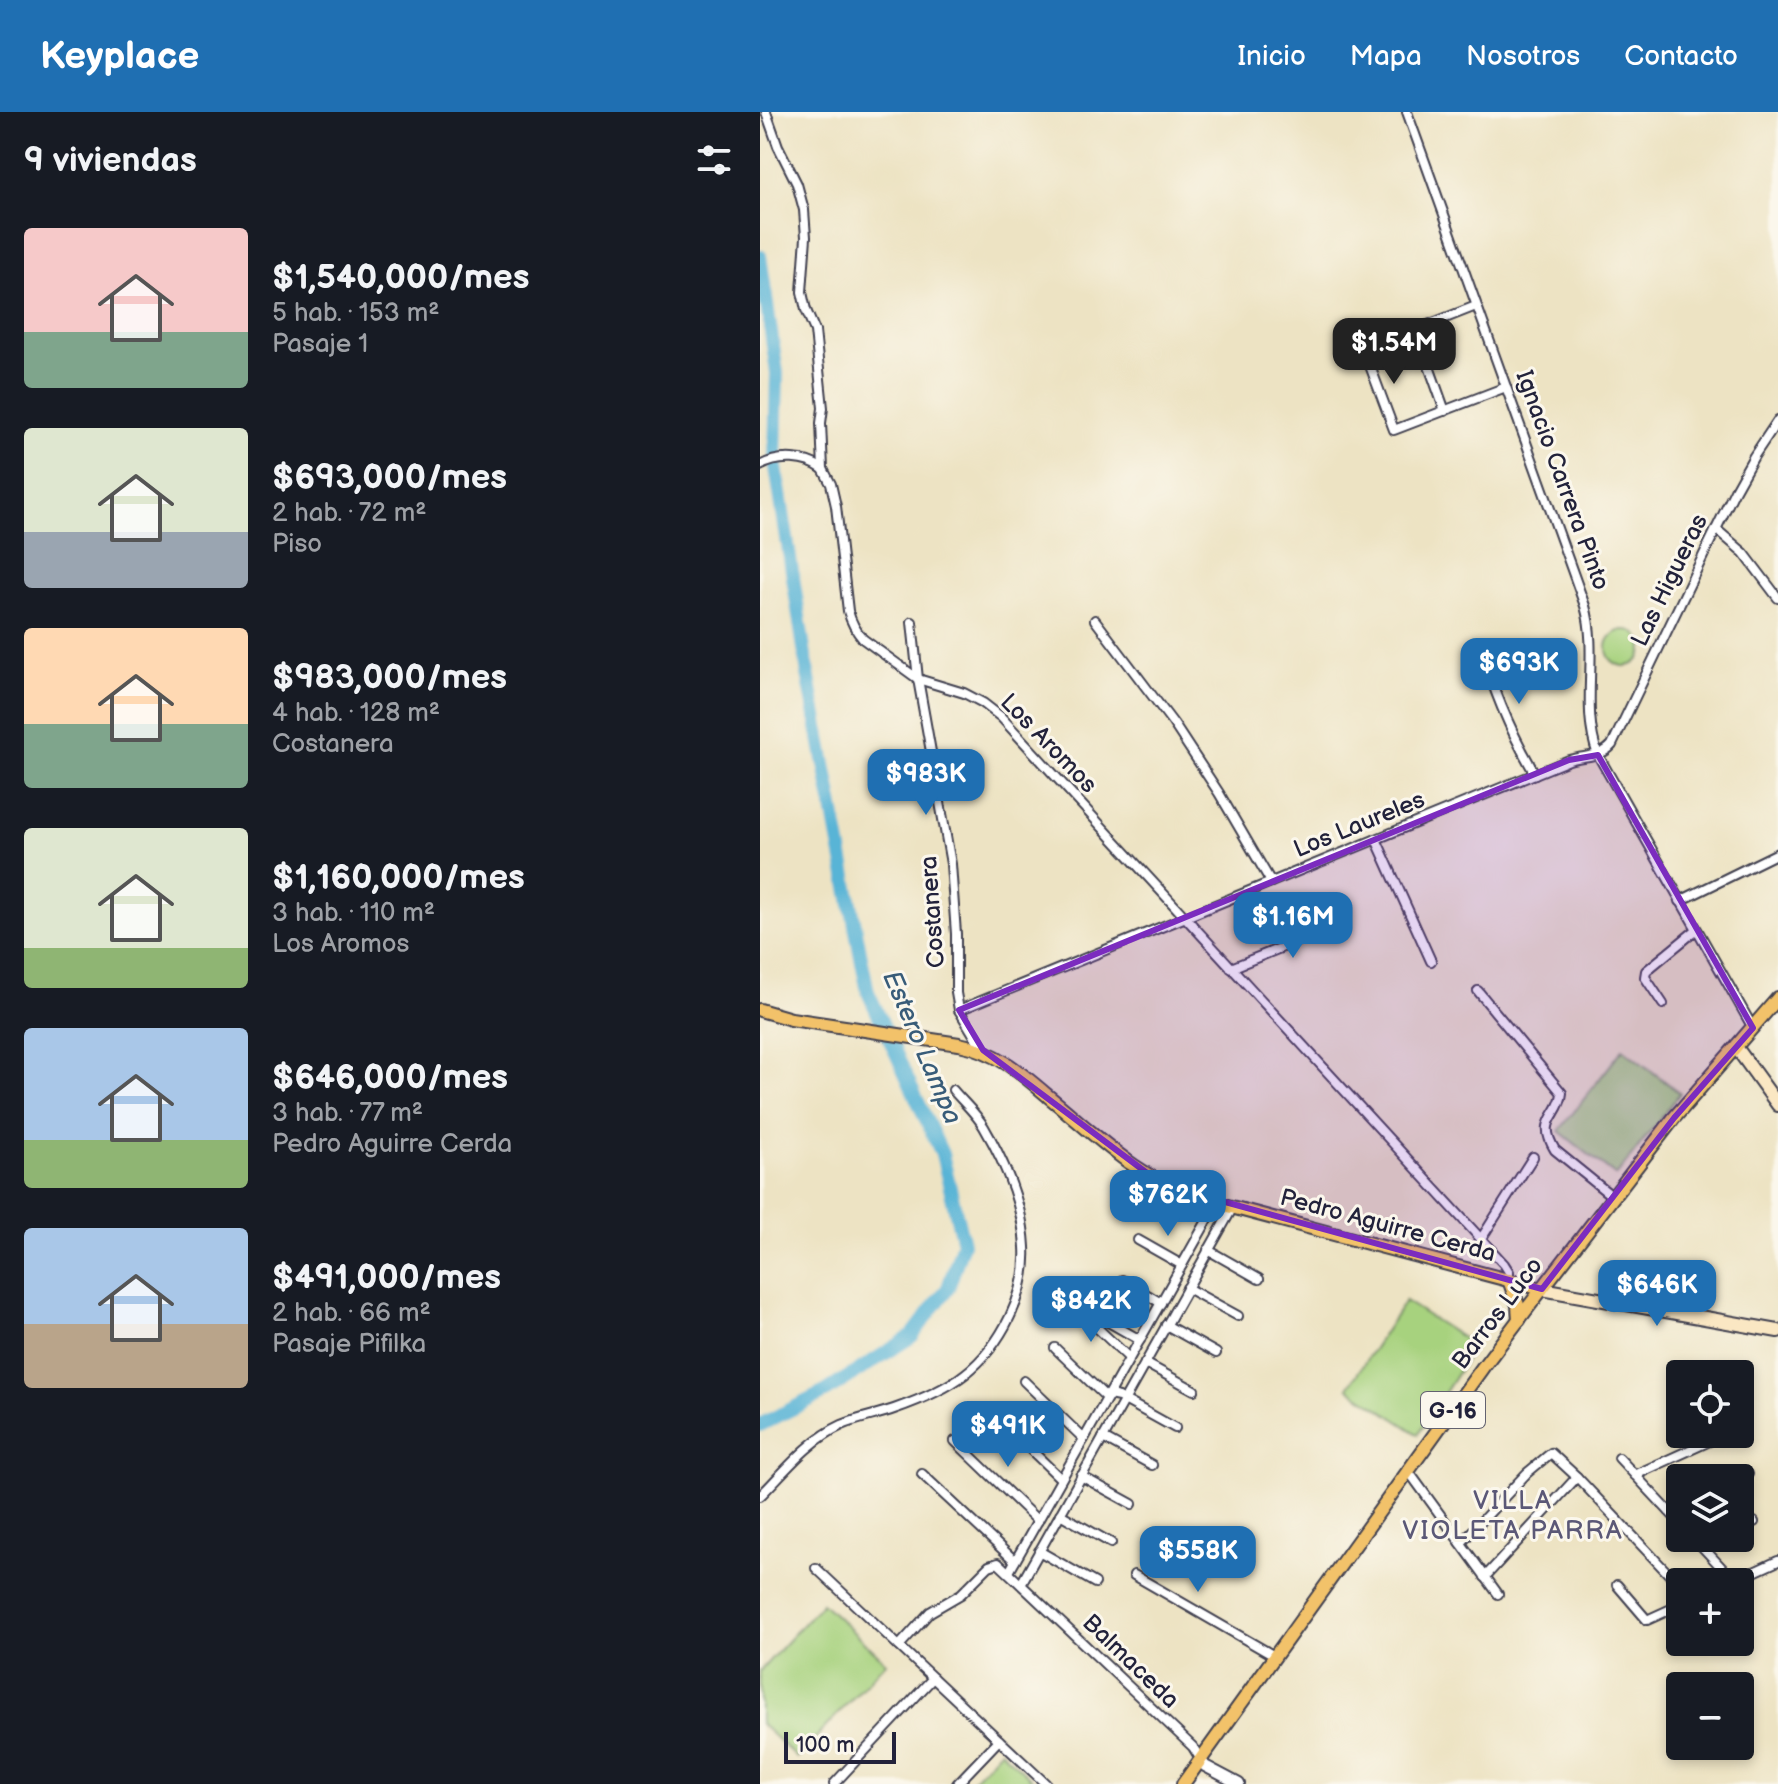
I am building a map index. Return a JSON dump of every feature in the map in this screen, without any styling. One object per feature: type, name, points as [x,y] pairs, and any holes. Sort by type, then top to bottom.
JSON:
[{"type":"main road","name":"Barros Luco","points":[[1183,1784],[1542,1289],[1674,1118],[1778,998]]},
{"type":"main road","name":"Pedro Aguirre Cerda","points":[[760,1010],[780,1017],[983,1050],[1013,1067],[1146,1175],[1172,1189],[1542,1289],[1778,1331]]},
{"type":"main road","points":[[1736,1047],[1778,1105]]},
{"type":"main road","points":[[1509,1280],[1518,1305],[1519,1320]]},
{"type":"street","name":"Los Aromos","points":[[766,112],[778,146],[797,184],[804,210],[806,237],[802,292],[815,331],[823,408],[823,469],[831,484],[836,506],[851,622],[863,639],[918,679],[964,693],[1001,717],[1506,1266],[1509,1280]]},
{"type":"street","name":"Ignacio Carrera Pinto","points":[[1407,112],[1587,613],[1591,726],[1598,755],[1753,1028]]},
{"type":"street","points":[[1476,306],[1366,351],[1366,355],[1394,430],[1506,387]]},
{"type":"street","points":[[1416,330],[1445,411]]},
{"type":"street","name":"Las Higueras","points":[[1598,755],[1612,745],[1719,530],[1742,476],[1778,420]]},
{"type":"street","points":[[762,463],[798,459],[823,469]]},
{"type":"street","points":[[1719,530],[1744,553],[1778,598]]},
{"type":"street","points":[[1095,620],[1173,723],[1219,793],[1271,882]]},
{"type":"street","name":"Costanera","points":[[912,622],[918,679],[951,864],[959,1010]]},
{"type":"street","points":[[1482,647],[1509,726],[1535,774]]},
{"type":"street","name":"Los Laureles","points":[[959,1010],[1271,882],[1377,843],[1535,774],[1577,758],[1598,755]]},
{"type":"street","name":"Los Laureles","points":[[1377,843],[1431,961]]},
{"type":"street","points":[[1680,901],[1778,853]]},
{"type":"street","points":[[1231,968],[1335,926]]},
{"type":"street","points":[[1663,1004],[1645,977],[1646,971],[1696,930]]},
{"type":"street","points":[[1478,991],[1562,1093],[1562,1100],[1548,1123],[1552,1145],[1560,1155],[1613,1197]]},
{"type":"street","points":[[959,1010],[983,1050]]},
{"type":"street","points":[[760,1496],[825,1434],[843,1424],[897,1408],[963,1376],[987,1354],[1005,1326],[1020,1292],[1025,1249],[1020,1217],[1008,1175],[983,1126],[953,1090]]},
{"type":"street","points":[[1481,1239],[1533,1157]]},
{"type":"street","points":[[1009,1572],[1217,1203]]},
{"type":"street","points":[[1021,1584],[1233,1207]]},
{"type":"street","points":[[1199,1236],[1210,1247],[1259,1279]]},
{"type":"street","points":[[1138,1240],[1182,1265]]},
{"type":"street","points":[[1122,1280],[1161,1303]]},
{"type":"street","points":[[1187,1288],[1238,1316]]},
{"type":"street","points":[[1129,1358],[1092,1323],[1091,1317],[1098,1316],[1140,1340]]},
{"type":"street","points":[[1166,1325],[1216,1353]]},
{"type":"street","points":[[1055,1348],[1108,1396],[1116,1396],[1175,1428]]},
{"type":"street","points":[[1145,1363],[1194,1390]]},
{"type":"street","points":[[1024,1381],[1084,1439]]},
{"type":"street","points":[[1115,1383],[1121,1390],[1129,1391]]},
{"type":"street","points":[[993,1413],[1061,1479]]},
{"type":"street","points":[[1103,1438],[1152,1465]]},
{"type":"street","points":[[955,1441],[1038,1521]]},
{"type":"street","points":[[1635,1475],[1694,1448]]},
{"type":"street","points":[[1461,1543],[1527,1473],[1551,1453],[1666,1571]]},
{"type":"street","points":[[1619,1458],[1666,1508]]},
{"type":"street","points":[[1409,1472],[1498,1594]]},
{"type":"street","points":[[922,1474],[1017,1557],[1033,1562]]},
{"type":"street","points":[[1081,1476],[1132,1504]]},
{"type":"street","points":[[1485,1577],[1577,1477]]},
{"type":"street","points":[[1060,1514],[1111,1543]]},
{"type":"street","points":[[1039,1551],[1095,1583]]},
{"type":"street","points":[[1707,1552],[1721,1568]]},
{"type":"street","points":[[1754,1572],[1778,1561]]},
{"type":"street","name":"Balmaceda","points":[[899,1646],[930,1612],[961,1594],[996,1562],[1193,1747],[1205,1766],[1239,1784]]},
{"type":"street","points":[[816,1568],[1046,1784]]},
{"type":"street","points":[[1134,1575],[1276,1657]]},
{"type":"street","points":[[1617,1585],[1647,1620],[1666,1611]]},
{"type":"street","points":[[834,1784],[933,1678]]},
{"type":"street","points":[[957,1784],[999,1740]]},
{"type":"highlighted area","points":[[1598,755],[1753,1028],[1674,1118],[1542,1289],[1163,1185],[983,1050],[959,1010],[1569,760]]},
{"type":"green space","points":[[1625,630],[1638,635],[1643,648],[1638,661],[1625,666],[1612,661],[1607,648],[1612,635]]},
{"type":"green space","points":[[1623,1049],[1680,1093],[1616,1176],[1559,1131]]},
{"type":"green space","points":[[1405,1301],[1475,1346],[1418,1434],[1348,1388]]},
{"type":"green space","points":[[822,1603],[886,1662],[797,1758],[760,1723],[760,1671]]},
{"type":"green space","points":[[1000,1750],[1037,1784],[969,1784]]},
{"type":"waterway","name":"Estero Lampa","points":[[760,256],[777,373],[775,461],[807,668],[868,992],[942,1154],[963,1243],[948,1288],[912,1336],[827,1391],[760,1425]]},
{"type":"district","name":"VILLA VIOLETA PARRA","points":[[1513,1515]]}]
